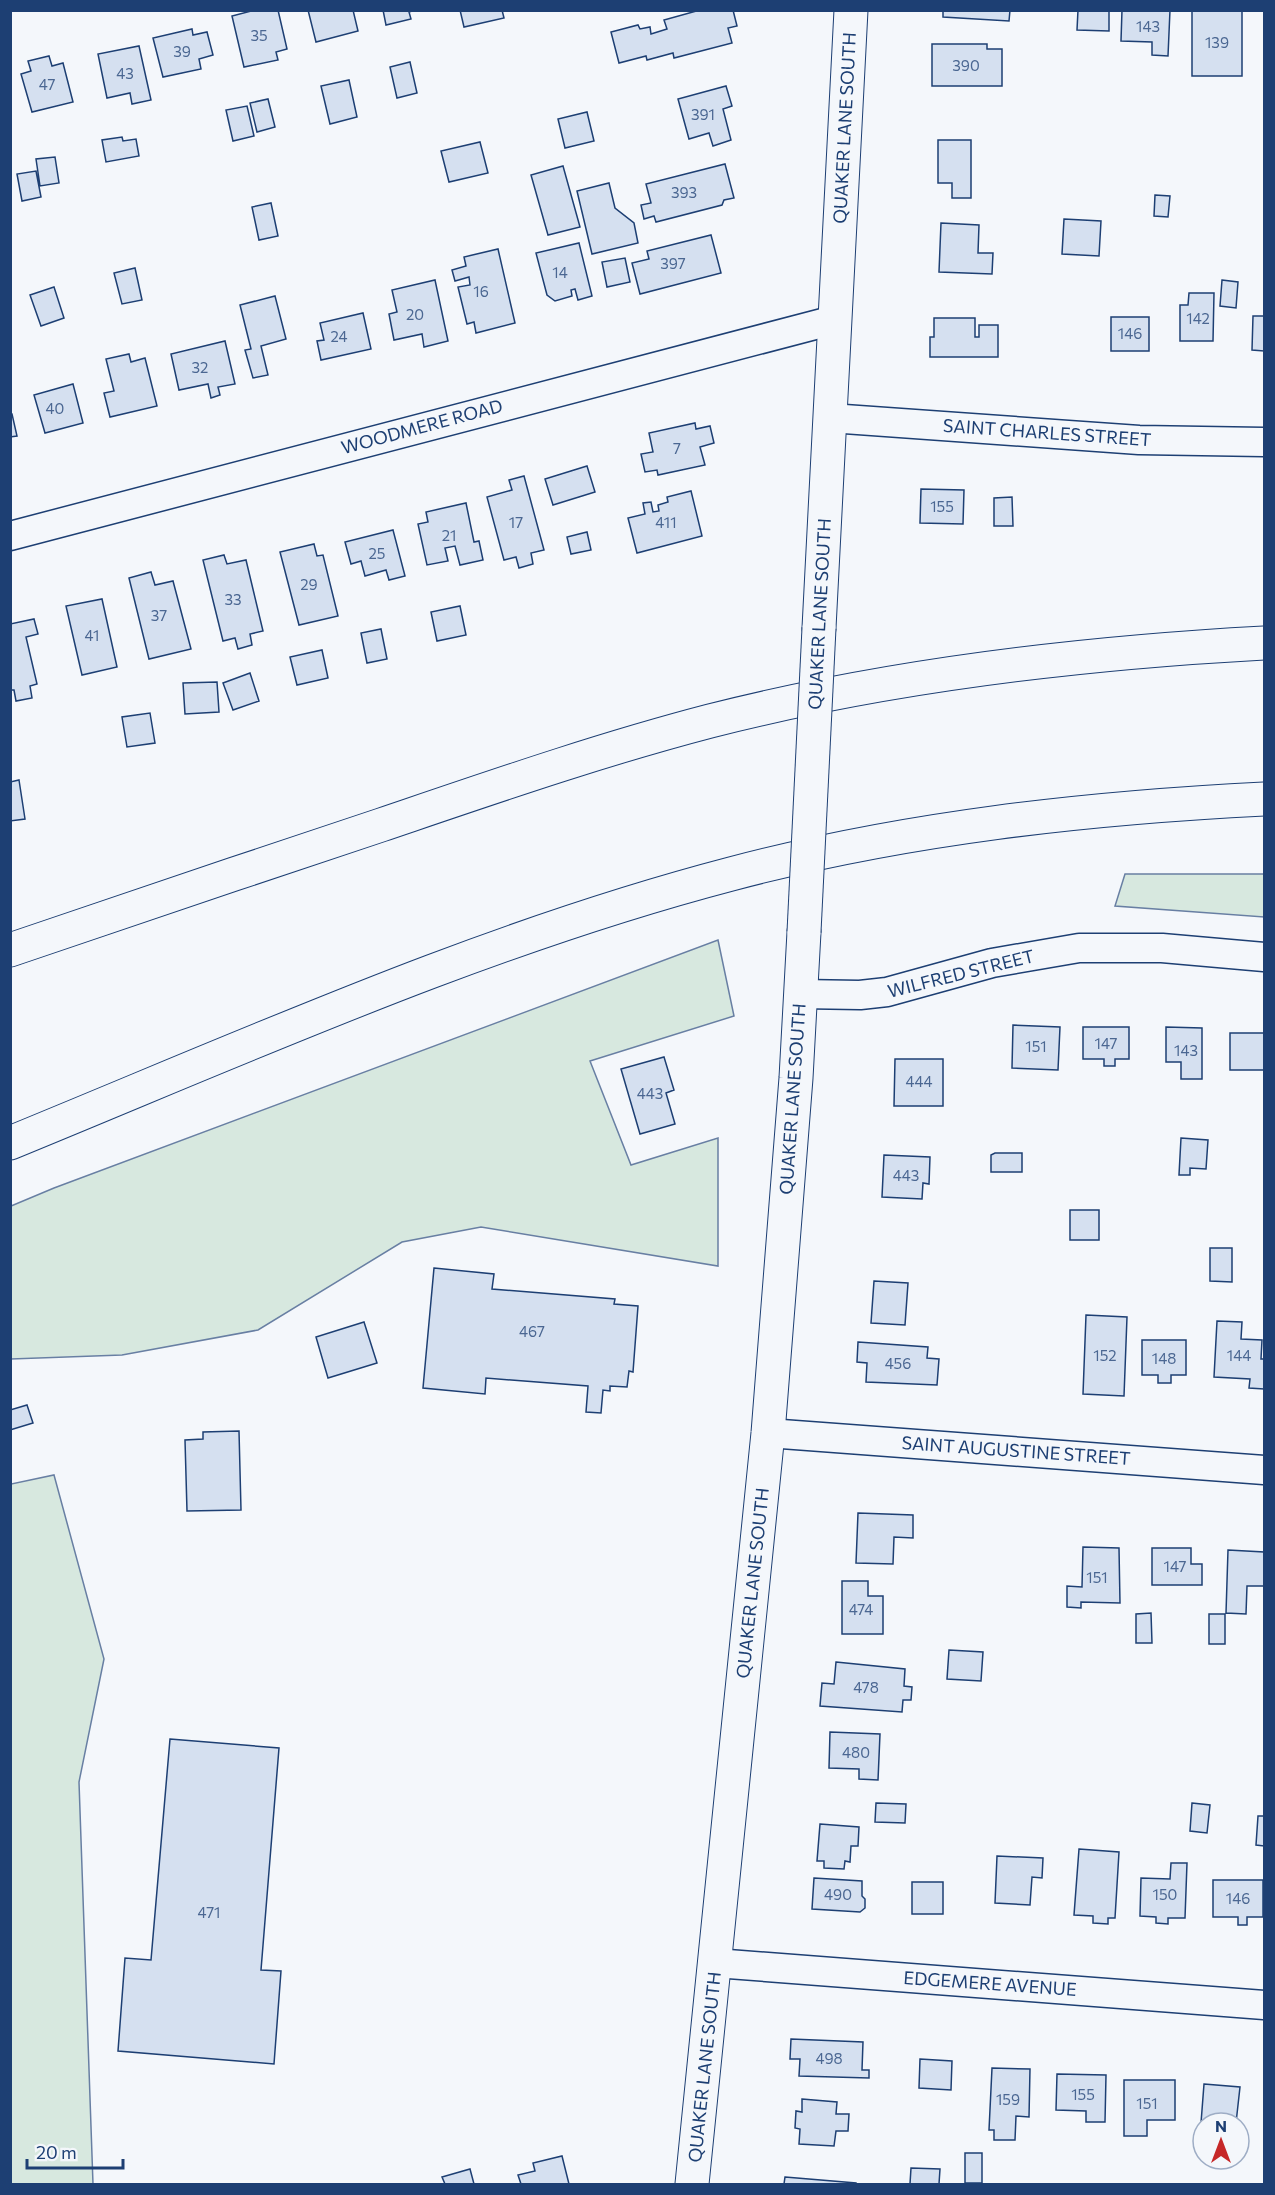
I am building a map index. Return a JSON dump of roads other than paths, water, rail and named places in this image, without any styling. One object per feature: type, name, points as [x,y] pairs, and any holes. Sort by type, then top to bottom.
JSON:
[{"type":"main road","name":"QUAKER LANE SOUTH","points":[[692,2184],[768,1433],[794,1113],[851,10]]},
{"type":"main road","points":[[10,950],[577,759],[712,721],[776,706],[951,674],[1127,652],[1264,643]]},
{"type":"main road","points":[[10,1143],[406,982],[540,933],[686,886],[799,858],[966,827],[1123,808],[1264,799]]},
{"type":"street","name":"WOODMERE ROAD","points":[[10,536],[834,320]]},
{"type":"street","name":"SAINT CHARLES STREET","points":[[830,418],[1139,440],[1264,442]]},
{"type":"street","name":"WILFRED STREET","points":[[800,994],[888,992],[992,963],[1079,948],[1162,948],[1264,957]]},
{"type":"street","name":"SAINT AUGUSTINE STREET","points":[[768,1433],[1264,1470]]},
{"type":"street","name":"EDGEMERE AVENUE","points":[[716,1963],[1264,2005]]}]
